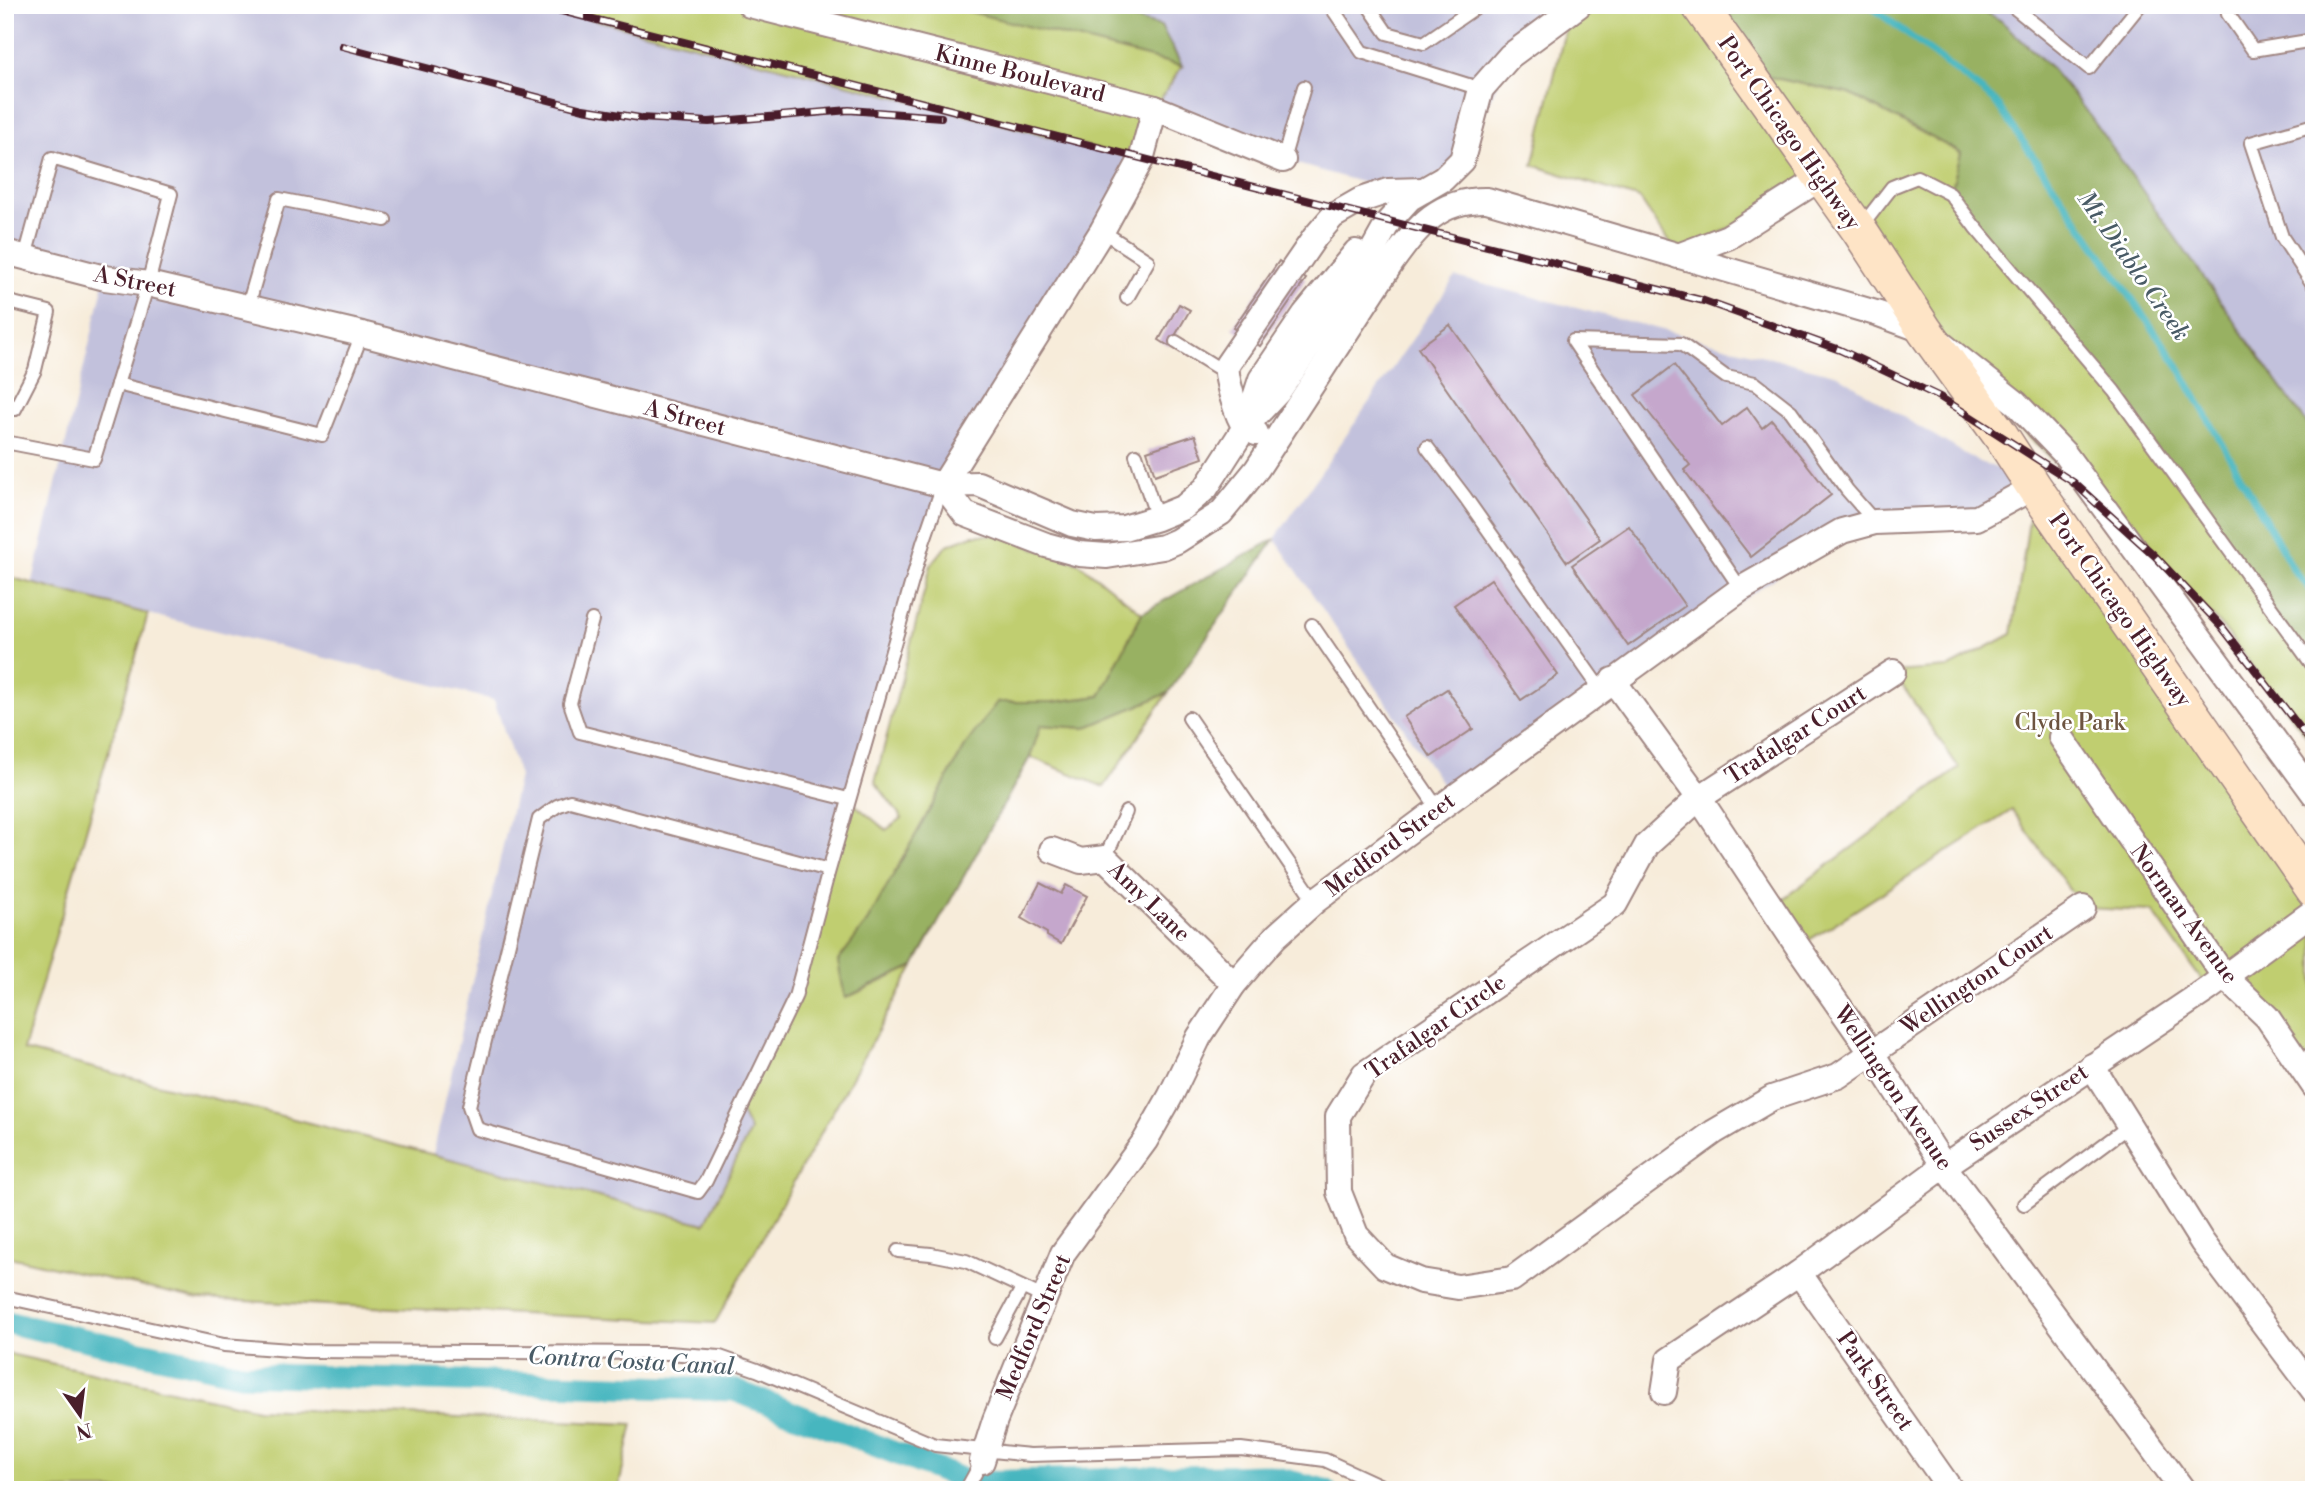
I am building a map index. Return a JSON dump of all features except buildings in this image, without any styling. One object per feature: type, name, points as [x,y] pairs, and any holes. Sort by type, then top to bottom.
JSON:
[{"type":"street","name":"Kinne Boulevard","points":[[750,5],[1156,108],[1283,160]]},
{"type":"street","name":"Port Chicago Highway","points":[[1699,5],[1858,230],[1925,331],[2001,436],[2314,890]]},
{"type":"street","points":[[1156,108],[1141,160],[1102,231],[943,485],[965,514],[1046,545],[1079,554],[1107,556],[1163,547],[1221,513],[1257,469],[1273,443],[1389,221],[1410,198],[1443,179],[1462,160],[1481,89],[1510,56],[1570,8]]},
{"type":"street","points":[[1678,257],[1728,237],[1821,178]]},
{"type":"street","points":[[1273,443],[1245,427],[1230,391],[1227,365],[1324,226],[1334,216],[1361,200],[1388,191],[1424,190]]},
{"type":"street","points":[[1373,255],[1416,229],[1442,208],[1471,199],[1487,200],[1879,314],[1925,331]]},
{"type":"street","points":[[1324,226],[1373,255]]},
{"type":"street","name":"A Street","points":[[15,254],[105,278],[148,284],[362,334],[943,485],[978,484],[1072,524],[1096,529],[1124,528],[1157,518],[1184,507],[1206,488],[1245,427],[1278,392],[1373,255]]},
{"type":"street","name":"Port Chicago Highway","points":[[1925,331],[2016,403],[2064,453],[2314,794]]},
{"type":"street","name":"Medford Street","points":[[984,1455],[995,1420],[1063,1253],[1145,1141],[1199,1037],[1234,984],[1275,937],[1315,901],[1438,809],[1741,589],[1842,531],[1875,522],[1977,518],[2034,487]]},
{"type":"street","name":"Trafalgar Court","points":[[1699,798],[1894,672]]},
{"type":"street","name":"Wellington Avenue","points":[[1607,685],[1699,798],[1871,1052],[1944,1167],[2183,1490]]},
{"type":"street","name":"Norman Avenue","points":[[2061,737],[2224,976],[2266,1017],[2314,1086]]},
{"type":"street","name":"Trafalgar Circle","points":[[1699,798],[1647,845],[1615,904],[1364,1074],[1338,1116],[1339,1192],[1356,1235],[1385,1266],[1421,1282],[1458,1287],[1512,1279],[1714,1132],[1772,1098],[1838,1076],[1871,1052]]},
{"type":"street","name":"Amy Lane","points":[[1052,850],[1080,861],[1105,858],[1234,984]]},
{"type":"street","name":"Wellington Court","points":[[1871,1052],[2083,908]]},
{"type":"street","name":"Sussex Street","points":[[1664,1392],[1669,1360],[1799,1273],[1944,1167],[2224,976],[2314,911]]},
{"type":"street","points":[[2091,1066],[2202,1242],[2314,1391]]},
{"type":"street","name":"Park Street","points":[[1799,1273],[1951,1490]]},
{"type":"lane","points":[[1330,5],[1362,52],[1481,89]]},
{"type":"lane","points":[[1368,5],[1387,33],[1424,43],[1479,5]]},
{"type":"lane","points":[[2011,5],[2090,68],[2140,5]]},
{"type":"lane","points":[[2227,5],[2228,14],[2253,50],[2314,40]]},
{"type":"lane","points":[[1283,160],[1304,87]]},
{"type":"lane","points":[[2314,125],[2251,143],[2282,237],[2314,286]]},
{"type":"lane","points":[[5,442],[94,459],[148,284],[171,194],[52,158],[15,254]]},
{"type":"lane","points":[[1858,230],[1892,187],[1917,177],[1950,194],[2114,391],[2314,667]]},
{"type":"lane","points":[[248,306],[279,199],[385,220]]},
{"type":"lane","points":[[1102,231],[1148,261],[1127,298]]},
{"type":"lane","points":[[5,301],[48,312],[35,370],[15,409],[5,407]]},
{"type":"lane","points":[[117,384],[322,435],[362,334]]},
{"type":"lane","points":[[1741,589],[1573,341],[1681,344],[1726,377],[1755,383],[1790,411],[1846,490],[1875,522]]},
{"type":"lane","points":[[1176,342],[1226,373]]},
{"type":"lane","points":[[1427,447],[1607,685]]},
{"type":"lane","points":[[1136,455],[1157,518]]},
{"type":"lane","points":[[829,870],[570,801],[557,806],[540,819],[469,1106],[477,1129],[698,1192],[706,1181],[795,997],[829,870],[848,799],[923,543],[943,485]]},
{"type":"lane","points":[[592,620],[570,704],[580,732],[848,799]]},
{"type":"lane","points":[[1312,625],[1438,809]]},
{"type":"lane","points":[[1189,718],[1315,901]]},
{"type":"lane","points":[[1105,858],[1126,812]]},
{"type":"lane","points":[[2024,1204],[2129,1126]]},
{"type":"lane","points":[[898,1251],[966,1261],[1045,1298]]},
{"type":"lane","points":[[995,1338],[1022,1288]]},
{"type":"lane","points":[[5,1297],[224,1345],[304,1351],[668,1353],[720,1357],[935,1445],[984,1455],[1241,1449],[1325,1460],[1390,1490]]},
{"type":"lane","points":[[967,1490],[984,1455]]},
{"type":"shaded area","points":[[5,5],[538,5],[1141,160],[943,485],[750,1131],[705,1224],[433,1154],[519,776],[494,700],[32,585],[105,278],[5,252]]},
{"type":"shaded area","points":[[1080,5],[1579,5],[1510,56],[1462,160],[1403,194],[1283,160],[1155,108],[1161,26]]},
{"type":"shaded area","points":[[1970,5],[2314,5],[2314,434],[2087,112],[2048,65],[2000,20]]},
{"type":"shaded area","points":[[1455,277],[1838,375],[1979,462],[2031,480],[1977,518],[1842,532],[1452,799],[1275,539]]},
{"type":"green space","points":[[538,5],[944,5],[1182,66],[1155,108],[1141,160]]},
{"type":"green space","points":[[944,5],[1080,5],[1161,26],[1182,66]]},
{"type":"green space","points":[[1579,5],[1699,5],[1746,72],[1850,94],[1961,153],[2114,391],[2314,667],[2314,746],[2222,627],[2155,556],[2073,482],[1925,331],[1821,178],[1678,256],[1640,199],[1533,165],[1569,13]]},
{"type":"green space","points":[[1699,5],[1970,5],[2000,20],[2048,65],[2087,112],[2314,434],[2314,667],[2114,391],[1950,194],[1961,153],[1850,94],[1746,72]]},
{"type":"green space","name":"Clyde Park","points":[[2034,487],[2314,890],[2314,1086],[2225,976],[2208,989],[2152,911],[2083,908],[2012,810],[1798,947],[1772,907],[1959,768],[1893,672],[1948,668],[2012,634]]},
{"type":"green space","points":[[973,535],[996,535],[1079,563],[1142,613],[1100,696],[1053,702],[967,743],[867,923],[838,961],[846,998],[914,966],[715,1323],[198,1299],[5,1256],[5,576],[148,614],[23,1050],[705,1224],[750,1131],[740,1111],[795,997],[848,799],[886,830],[902,818],[875,782],[931,565],[947,545]]},
{"type":"green space","points":[[1275,539],[1168,693],[1085,728],[1041,725],[1030,757],[914,966],[845,998],[838,961],[867,922],[967,743],[997,702],[1053,702],[1100,696],[1142,613]]},
{"type":"green space","points":[[1168,693],[1104,787],[1030,757],[1041,725],[1085,728]]},
{"type":"green space","points":[[5,1353],[257,1409],[633,1424],[618,1490],[5,1490]]},
{"type":"waterway","name":"Mt. Diablo Creek","points":[[1869,5],[1994,100],[2176,362],[2295,572],[2314,593]]},
{"type":"waterway","name":"Contra Costa Canal","points":[[5,1322],[241,1374],[734,1390],[969,1482],[1264,1475],[1325,1490]]},
{"type":"railway","points":[[538,5],[1704,301],[1840,350],[1940,397],[2073,482],[2155,556],[2222,627],[2314,746]]},
{"type":"railway","points":[[342,46],[583,109],[640,118],[709,122],[849,110],[941,117]]}]
